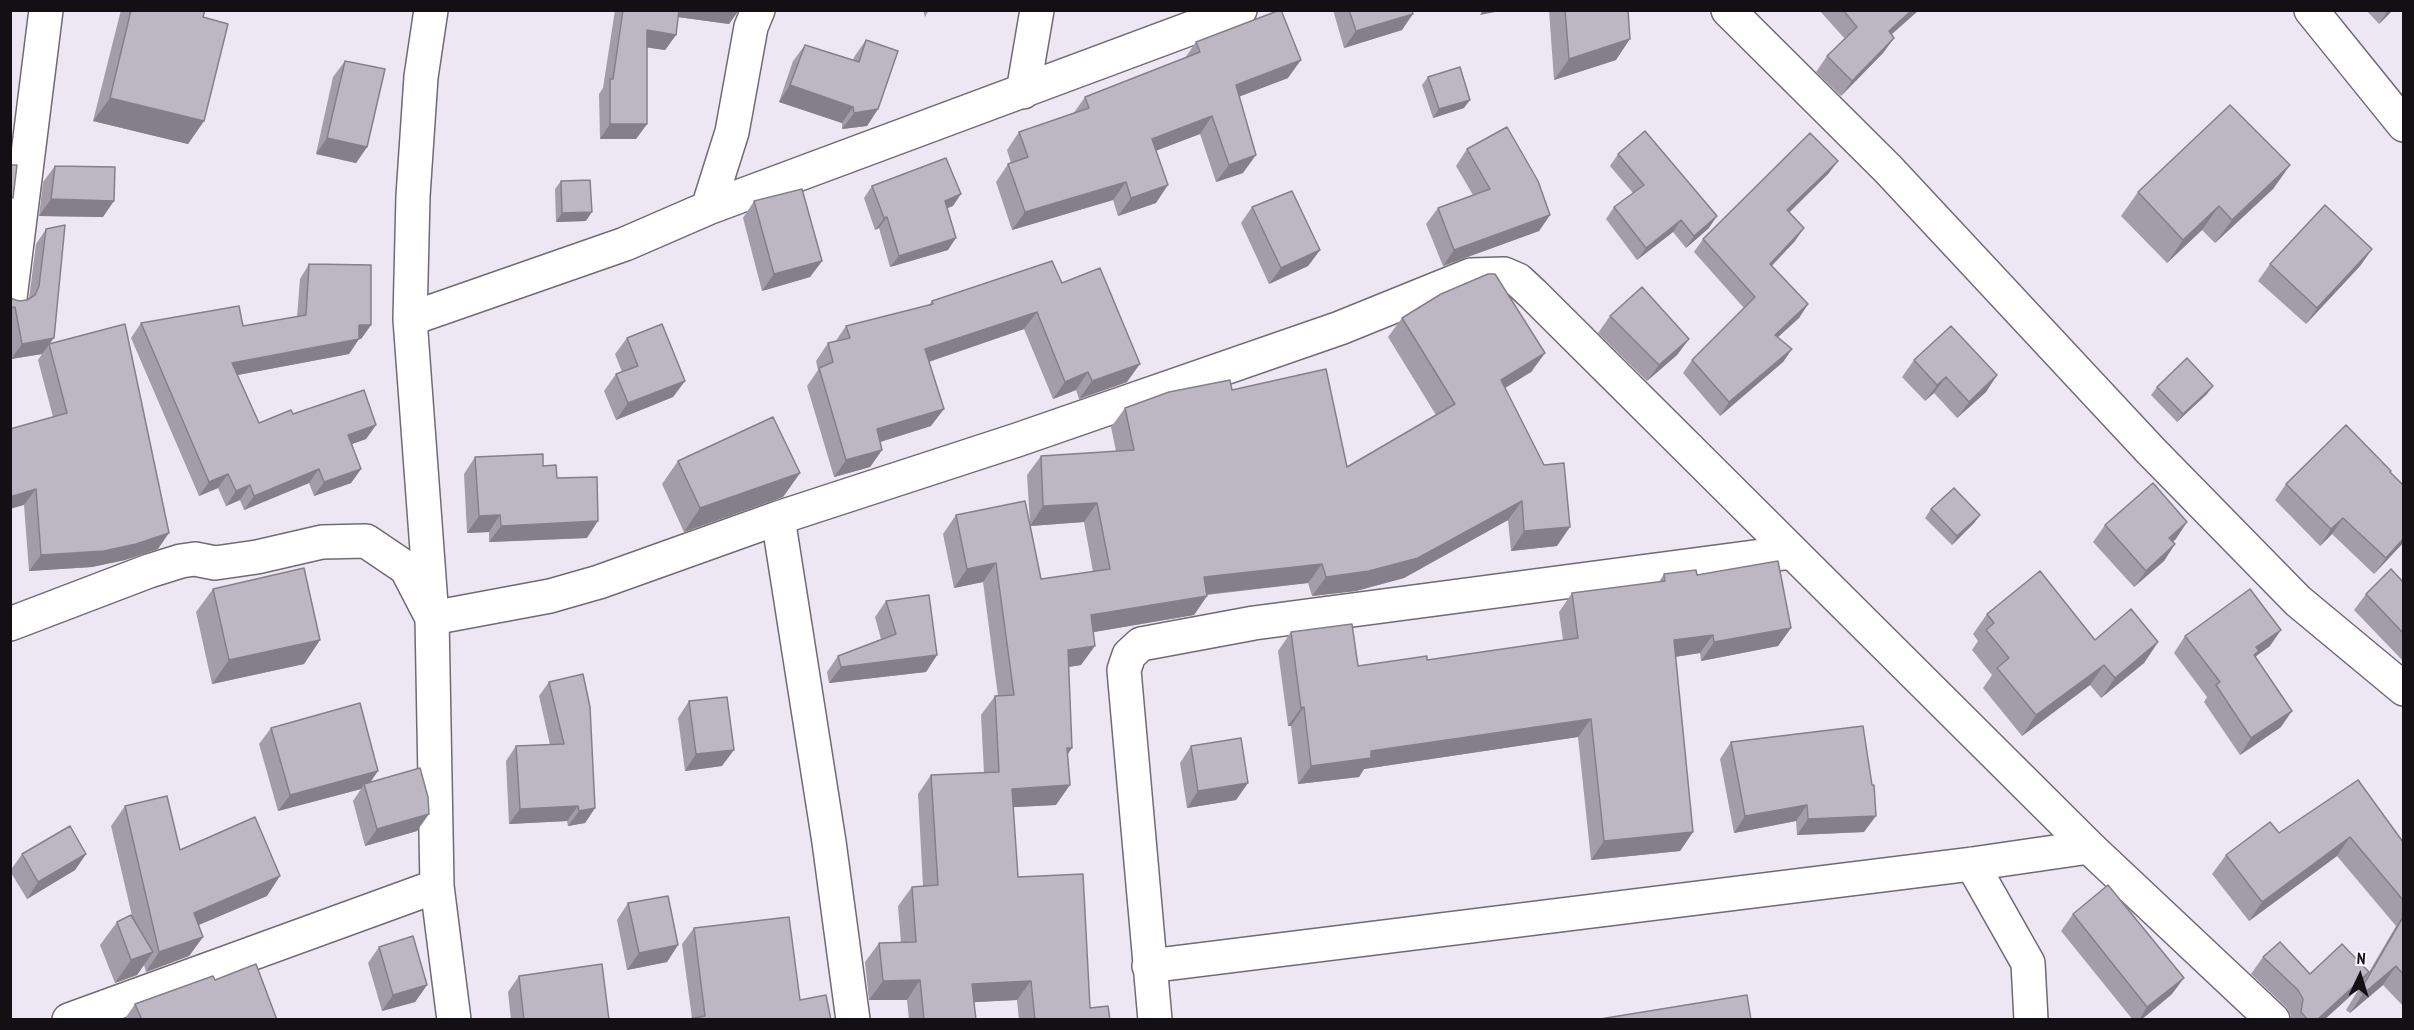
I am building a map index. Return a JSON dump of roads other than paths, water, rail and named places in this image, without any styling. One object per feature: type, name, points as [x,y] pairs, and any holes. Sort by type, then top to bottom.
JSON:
[{"type":"street","points":[[10,298],[46,10]]},
{"type":"street","points":[[430,10],[421,77],[413,196],[410,319],[432,618],[437,886],[454,1020]]},
{"type":"street","points":[[708,208],[732,132],[751,27],[759,10]]},
{"type":"street","points":[[1023,92],[1037,10]]},
{"type":"street","points":[[410,319],[625,244],[708,208],[1240,10]]},
{"type":"street","points":[[1728,10],[1888,169],[2151,451],[2290,592],[2403,689]]},
{"type":"street","points":[[2311,10],[2403,125]]},
{"type":"street","points":[[432,618],[550,596],[599,582],[778,518],[1017,440],[1340,328],[1471,275],[1504,274],[1518,280],[1533,294],[2089,847],[2273,1020]]},
{"type":"street","points":[[778,518],[829,842],[853,1020]]},
{"type":"street","points":[[10,624],[181,561],[195,559],[215,563],[256,557],[322,542],[366,541],[406,568],[432,618]]},
{"type":"street","points":[[1155,1020],[1124,670],[1129,656],[1141,644],[1254,623],[1792,552]]},
{"type":"street","points":[[1149,966],[1972,864],[2089,847]]},
{"type":"street","points":[[1972,864],[2028,963],[2031,1020]]},
{"type":"street","points":[[69,1020],[437,886]]}]
